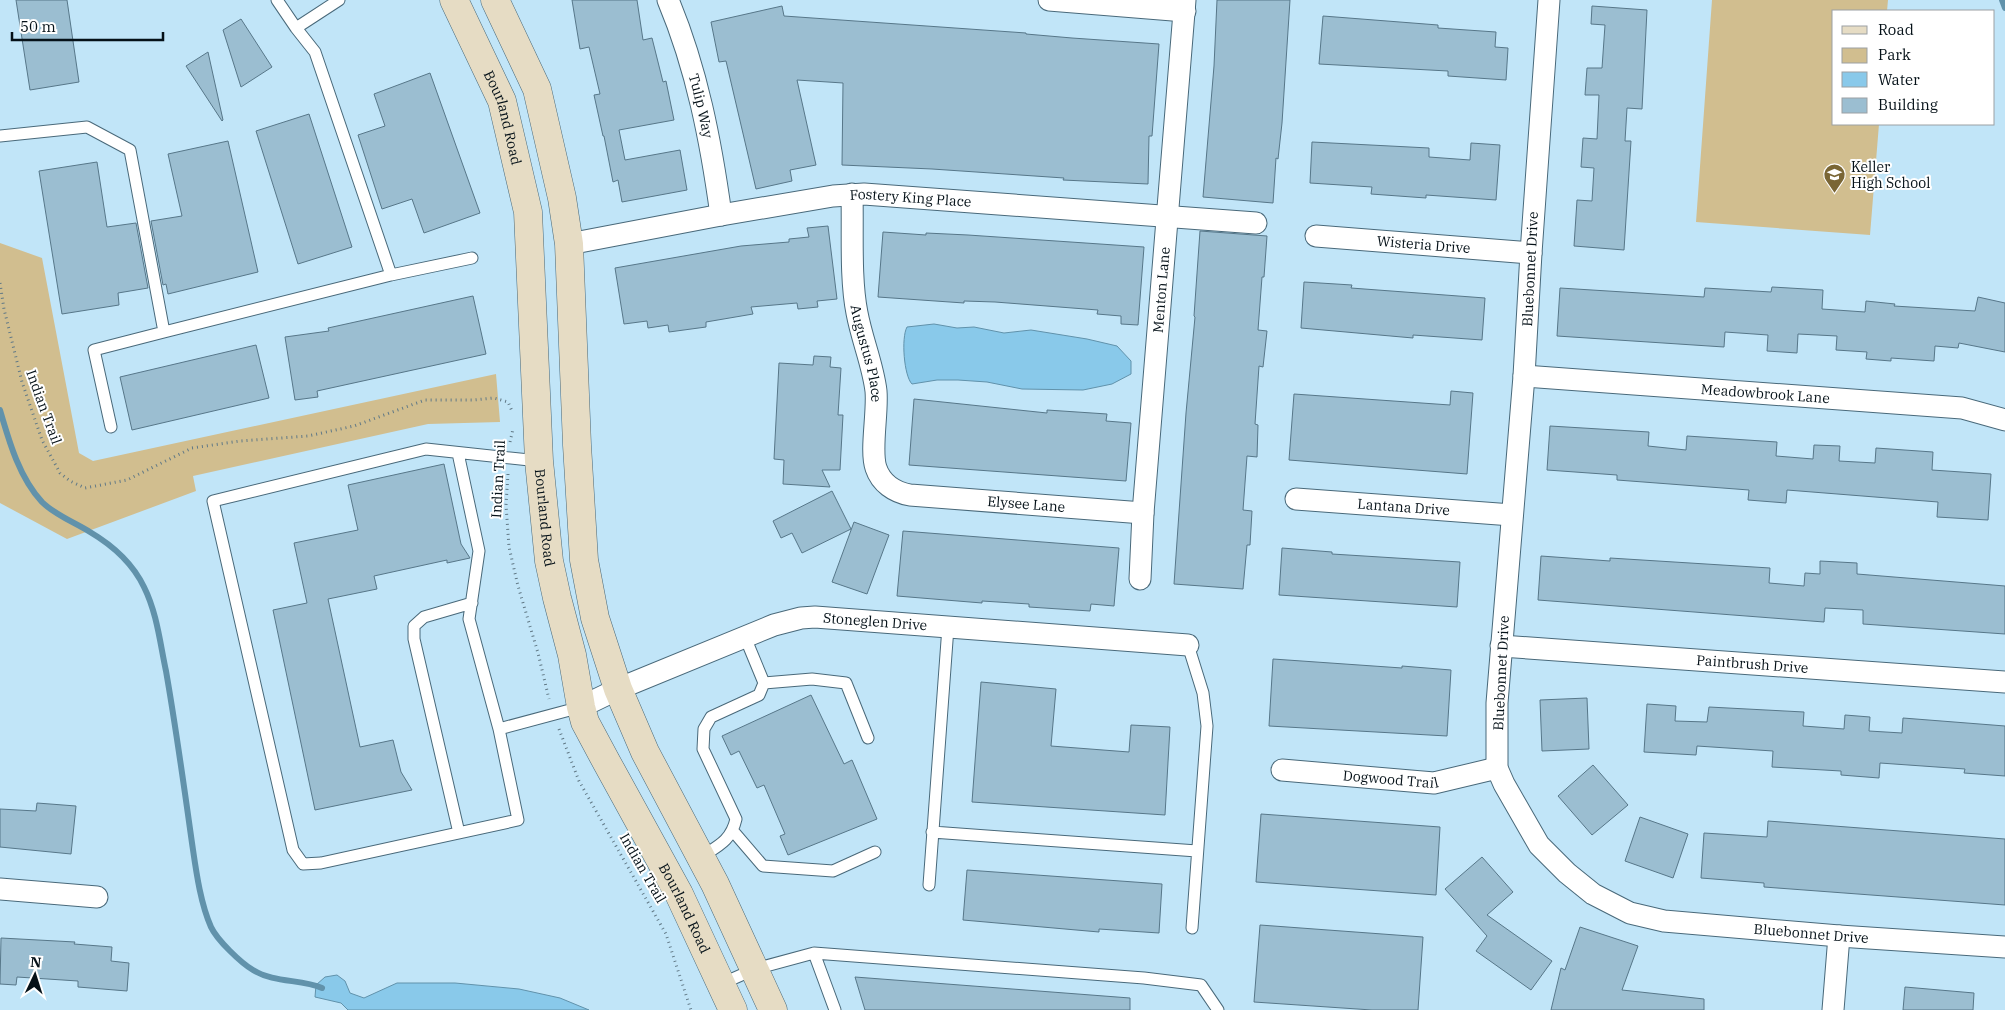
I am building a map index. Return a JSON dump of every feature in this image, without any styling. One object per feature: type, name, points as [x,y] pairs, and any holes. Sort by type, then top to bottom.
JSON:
[{"type":"main road","name":"Bourland Road","points":[[454,0],[502,101],[528,212],[539,461],[556,598],[572,655],[580,707],[585,722],[606,763],[679,894],[733,1010]]},
{"type":"main road","points":[[496,0],[537,89],[562,198],[569,244],[576,445],[584,560],[596,618],[618,689],[645,752],[701,857],[773,1010]]},
{"type":"street","points":[[1049,0],[1185,6]]},
{"type":"street","name":"Bluebonnet Drive","points":[[1549,0],[1524,376],[1497,703],[1498,768],[1516,808],[1539,845],[1567,873],[1593,894],[1630,914],[1664,921],[1838,936],[2005,947]]},
{"type":"street","name":"Tulip Way","points":[[675,2],[704,115],[721,215]]},
{"type":"street","name":"Menton Lane","points":[[1140,579],[1143,513],[1185,6]]},
{"type":"street","name":"Fostery King Place","points":[[569,244],[721,215],[852,194],[1256,223]]},
{"type":"street","name":"Augustus Place","points":[[852,194],[856,311],[876,389],[874,463],[879,475],[887,485],[898,492],[910,495]]},
{"type":"street","name":"Wisteria Drive","points":[[1316,236],[1531,253]]},
{"type":"street","name":"Meadowbrook Lane","points":[[1524,376],[1962,408],[2005,420]]},
{"type":"street","name":"Elysee Lane","points":[[910,495],[1143,513]]},
{"type":"street","name":"Lantana Drive","points":[[1296,499],[1512,515]]},
{"type":"street","name":"Stoneglen Drive","points":[[580,707],[618,689],[788,620],[808,617],[1188,645]]},
{"type":"street","name":"Paintbrush Drive","points":[[1501,646],[2005,682]]},
{"type":"street","name":"Dogwood Trail","points":[[1282,770],[1434,783],[1498,768]]},
{"type":"street","points":[[0,890],[97,897]]},
{"type":"street","points":[[1833,1010],[1838,936]]},
{"type":"lane","points":[[277,0],[315,52],[391,275]]},
{"type":"lane","points":[[296,28],[339,0]]},
{"type":"lane","points":[[0,136],[87,127],[130,150],[164,332]]},
{"type":"lane","points":[[110,427],[94,350],[391,275],[472,258]]},
{"type":"lane","points":[[458,453],[479,551],[469,618],[499,728],[518,820],[321,863],[303,864],[293,850],[213,501],[426,449],[539,461]]},
{"type":"lane","points":[[459,833],[414,639],[414,626],[424,617],[472,603]]},
{"type":"lane","points":[[928,884],[948,627]]},
{"type":"lane","points":[[701,857],[725,842],[734,831],[736,819],[703,749],[704,729],[711,717],[759,695],[764,683],[745,637]]},
{"type":"lane","points":[[1188,645],[1203,693],[1207,726],[1192,928]]},
{"type":"lane","points":[[764,683],[812,679],[846,683],[868,738]]},
{"type":"lane","points":[[499,728],[580,707]]},
{"type":"lane","points":[[734,831],[763,866],[833,872],[876,852]]},
{"type":"lane","points":[[932,832],[1197,851]]},
{"type":"lane","points":[[721,984],[754,969],[814,952],[1144,978],[1201,985],[1218,1010]]},
{"type":"lane","points":[[814,952],[835,1010]]},
{"type":"path","name":"Indian Trail","points":[[0,283],[4,309],[22,382],[42,440],[60,473],[70,482],[84,488],[127,480],[192,448],[240,441],[308,436],[354,426],[425,400],[494,398],[508,402],[515,419]]},
{"type":"path","name":"Indian Trail","points":[[513,426],[510,440],[506,505],[509,547],[548,696],[579,781],[666,934],[691,1010]]},
{"type":"green space","points":[[1712,0],[1888,0],[1887,10],[1832,10],[1832,125],[1879,125],[1870,235],[1696,222]]},
{"type":"green space","points":[[0,243],[42,258],[79,453],[93,461],[496,374],[500,422],[428,424],[193,476],[196,491],[67,539],[0,503]]},
{"type":"water","points":[[934,324],[957,328],[974,327],[1004,333],[1031,330],[1117,346],[1131,361],[1131,374],[1112,384],[1083,390],[1022,389],[987,382],[958,380],[937,380],[912,384],[909,380],[904,357],[905,332],[907,327]]},
{"type":"water","points":[[337,975],[345,981],[350,993],[364,998],[397,983],[455,983],[519,989],[560,998],[589,1010],[348,1010],[341,1003],[315,997],[316,985],[325,977]]},
{"type":"building","points":[[16,0],[67,0],[79,82],[30,90]]},
{"type":"building","points":[[572,0],[637,0],[643,40],[652,38],[663,82],[666,81],[674,120],[619,130],[625,160],[680,150],[687,190],[622,202],[618,180],[613,182],[594,95],[600,94],[589,47],[580,49]]},
{"type":"building","points":[[1217,0],[1290,0],[1282,123],[1278,159],[1276,158],[1273,203],[1203,197],[1214,66]]},
{"type":"building","points":[[782,6],[784,16],[1159,44],[1152,136],[1149,136],[1148,184],[1063,180],[1064,178],[932,169],[842,165],[843,83],[797,80],[816,165],[790,170],[792,181],[756,189],[726,61],[719,62],[711,22]]},
{"type":"building","points":[[1592,6],[1647,10],[1642,109],[1627,108],[1625,141],[1631,141],[1624,250],[1574,246],[1577,200],[1592,201],[1594,168],[1581,167],[1583,138],[1597,139],[1599,95],[1585,95],[1587,68],[1602,68],[1605,25],[1591,24]]},
{"type":"building","points":[[1323,16],[1438,25],[1438,28],[1496,32],[1495,47],[1508,48],[1506,80],[1448,76],[1448,71],[1319,64]]},
{"type":"building","points":[[241,19],[272,67],[241,87],[223,30]]},
{"type":"building","points":[[208,52],[223,120],[222,121],[186,66]]},
{"type":"building","points":[[430,73],[480,213],[424,233],[412,199],[382,209],[358,135],[385,126],[374,94]]},
{"type":"building","points":[[309,114],[352,247],[298,264],[256,131]]},
{"type":"building","points":[[228,141],[258,272],[168,294],[166,284],[163,285],[151,221],[182,216],[168,154]]},
{"type":"building","points":[[1312,142],[1429,148],[1429,157],[1470,160],[1471,143],[1500,145],[1496,200],[1426,195],[1426,198],[1371,194],[1372,187],[1310,183]]},
{"type":"building","points":[[97,162],[107,227],[136,223],[148,288],[118,293],[119,305],[62,314],[39,171]]},
{"type":"building","points":[[828,226],[837,299],[817,301],[818,307],[798,309],[797,303],[751,307],[753,314],[706,322],[706,327],[669,332],[668,325],[648,328],[647,321],[624,324],[615,268],[741,246],[789,242],[789,239],[809,237],[807,228]]},
{"type":"building","points":[[1200,231],[1267,236],[1258,330],[1267,331],[1263,367],[1259,366],[1255,424],[1258,425],[1257,457],[1247,456],[1243,510],[1252,511],[1250,545],[1247,545],[1243,589],[1174,584]]},
{"type":"building","points":[[883,232],[968,235],[1144,247],[1138,325],[1121,324],[1121,316],[1097,314],[1098,310],[995,302],[964,301],[964,303],[878,297]]},
{"type":"building","points":[[1304,282],[1352,285],[1351,288],[1485,298],[1482,340],[1413,335],[1413,338],[1301,328]]},
{"type":"building","points":[[1772,287],[1823,290],[1822,309],[1865,312],[1866,301],[1895,304],[1894,306],[1975,311],[1978,297],[2005,303],[2005,352],[1959,343],[1958,348],[1935,346],[1934,361],[1891,358],[1891,361],[1866,359],[1867,352],[1836,350],[1837,336],[1798,334],[1797,353],[1767,351],[1768,335],[1725,332],[1724,347],[1557,336],[1560,288],[1704,297],[1705,288],[1771,292]]},
{"type":"building","points":[[473,296],[486,354],[317,391],[318,397],[295,400],[285,337],[329,331],[328,328]]},
{"type":"building","points":[[256,345],[269,398],[132,430],[120,377]]},
{"type":"building","points":[[814,356],[831,357],[830,367],[841,368],[838,415],[843,415],[840,470],[822,470],[830,487],[783,484],[784,460],[774,459],[779,363],[813,365]]},
{"type":"building","points":[[1451,391],[1473,393],[1467,474],[1289,460],[1294,394],[1450,405]]},
{"type":"building","points":[[914,399],[1047,413],[1047,410],[1107,414],[1106,421],[1131,423],[1126,481],[909,465]]},
{"type":"building","points":[[1550,426],[1649,432],[1648,446],[1686,450],[1687,436],[1777,442],[1776,456],[1813,459],[1814,445],[1840,446],[1839,461],[1875,463],[1876,448],[1933,452],[1932,470],[1991,474],[1988,520],[1937,517],[1938,502],[1787,490],[1786,503],[1748,500],[1749,490],[1617,480],[1617,475],[1547,470]]},
{"type":"building","points":[[444,464],[461,544],[470,558],[447,563],[447,560],[374,576],[377,589],[328,599],[360,747],[393,740],[401,772],[412,790],[315,810],[273,610],[307,603],[294,543],[358,530],[348,485]]},
{"type":"building","points":[[832,491],[851,529],[802,553],[792,533],[781,538],[773,521]]},
{"type":"building","points":[[854,522],[889,535],[867,594],[832,582]]},
{"type":"building","points":[[903,531],[1119,548],[1114,606],[1091,604],[1090,611],[1029,607],[1029,604],[982,601],[982,603],[897,596]]},
{"type":"building","points":[[1282,548],[1332,552],[1332,554],[1460,562],[1457,607],[1279,595]]},
{"type":"building","points":[[1541,556],[1610,561],[1610,558],[1770,568],[1769,583],[1804,586],[1805,573],[1820,574],[1820,561],[1857,563],[1857,574],[2005,586],[2005,634],[1863,624],[1863,610],[1825,608],[1824,622],[1538,600]]},
{"type":"building","points":[[1273,659],[1451,670],[1447,736],[1269,726]]},
{"type":"building","points":[[981,682],[1056,689],[1051,746],[1129,752],[1131,725],[1170,727],[1165,815],[972,802]]},
{"type":"building","points":[[811,695],[844,764],[852,760],[877,819],[788,855],[780,836],[785,834],[764,785],[757,788],[739,751],[731,755],[722,736]]},
{"type":"building","points":[[1587,698],[1589,749],[1542,751],[1540,700]]},
{"type":"building","points":[[1647,704],[1676,706],[1675,721],[1707,722],[1709,707],[1804,712],[1803,726],[1844,729],[1845,715],[1870,717],[1869,731],[1902,733],[1903,718],[2005,726],[2005,776],[1964,773],[1965,769],[1880,763],[1879,778],[1841,775],[1841,771],[1772,767],[1773,751],[1697,746],[1696,755],[1644,752]]},
{"type":"building","points":[[1593,765],[1628,805],[1592,835],[1558,796]]},
{"type":"building","points":[[37,803],[76,806],[71,854],[0,847],[0,809],[36,811]]},
{"type":"building","points":[[1261,814],[1440,827],[1436,895],[1256,882]]},
{"type":"building","points":[[1640,817],[1688,834],[1673,878],[1625,861]]},
{"type":"building","points":[[1768,821],[2005,839],[2005,905],[1764,887],[1764,883],[1701,878],[1704,833],[1767,837]]},
{"type":"building","points":[[1482,857],[1513,892],[1487,915],[1552,961],[1531,990],[1476,951],[1487,936],[1445,889]]},
{"type":"building","points":[[967,870],[1162,884],[1159,933],[1099,929],[1099,932],[963,920]]},
{"type":"building","points":[[1260,925],[1423,937],[1418,1010],[1372,1010],[1254,1002]]},
{"type":"building","points":[[1580,927],[1638,946],[1622,990],[1704,999],[1704,1010],[1551,1010],[1561,968],[1565,970]]},
{"type":"building","points":[[1,938],[75,942],[74,944],[112,947],[111,961],[129,963],[127,991],[78,987],[78,981],[17,977],[16,985],[0,984]]},
{"type":"building","points":[[855,977],[1130,998],[1130,1010],[865,1010]]},
{"type":"building","points":[[1905,987],[1974,993],[1973,1010],[1903,1010]]},
{"type":"waterway","points":[[2002,0],[2005,8]]},
{"type":"waterway","points":[[0,410],[21,470],[42,502],[53,511],[90,532],[114,549],[128,563],[144,587],[158,628],[177,735],[199,886],[211,927],[230,951],[253,970],[270,977],[322,988]]},
{"type":"place","name":"Keller High School","points":[[1835,194]]}]
